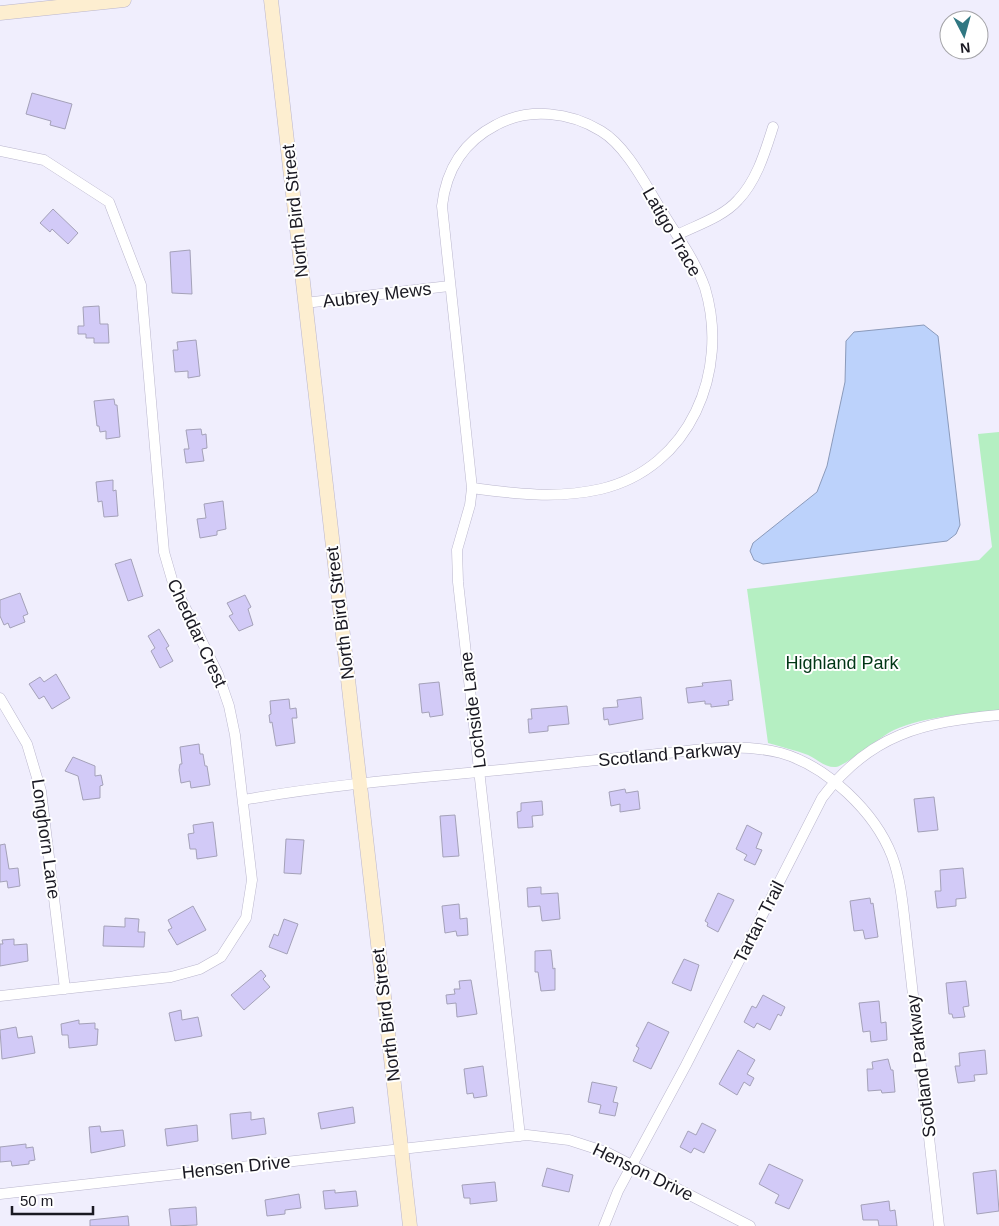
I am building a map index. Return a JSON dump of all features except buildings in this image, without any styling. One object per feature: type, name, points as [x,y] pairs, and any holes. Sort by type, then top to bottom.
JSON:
[{"type":"street","points":[[0,13],[124,0]]},
{"type":"street","name":"North Bird Street","points":[[271,0],[410,1226]]},
{"type":"street","name":"Latigo Trace","points":[[448,286],[442,206],[448,175],[463,152],[477,136],[504,121],[522,116],[556,114],[571,116],[603,132],[626,155],[693,260],[710,310],[712,335],[711,366],[707,387],[698,410],[682,436],[668,451],[648,467],[621,482],[581,493],[530,496],[472,488]]},
{"type":"street","points":[[677,235],[719,214],[738,201],[751,183],[762,160],[773,127]]},
{"type":"street","name":"Cheddar Crest","points":[[0,151],[44,160],[109,202],[141,285],[164,552],[172,583],[218,674],[228,706],[235,735],[252,880],[249,910],[240,929],[221,957],[200,969],[171,977],[0,996]]},
{"type":"street","name":"Aubrey Mews","points":[[305,303],[448,286]]},
{"type":"street","name":"Lochside Lane","points":[[448,286],[472,488],[470,505],[457,550],[520,1136]]},
{"type":"street","name":"Longhorn Lane","points":[[0,698],[27,744],[41,791],[65,989]]},
{"type":"street","name":"Tartan Trail","points":[[604,1226],[618,1191],[686,1065],[818,806],[834,782],[868,751],[892,738],[919,727],[999,715]]},
{"type":"street","name":"Scotland Parkway","points":[[242,800],[480,771],[738,747],[782,754],[834,782],[861,806],[886,841],[893,858],[901,889],[939,1226]]},
{"type":"street","name":"Henson Drive","points":[[442,1146],[520,1136],[549,1136],[577,1142],[633,1164],[750,1226]]},
{"type":"street","name":"Hensen Drive","points":[[0,1194],[442,1146]]},
{"type":"green space","name":"Highland Park","points":[[999,432],[999,711],[945,716],[906,725],[894,730],[836,767],[825,765],[803,753],[768,743],[747,589],[979,560],[992,547],[978,434]]},
{"type":"water","points":[[924,325],[938,336],[960,525],[956,534],[947,541],[763,564],[754,560],[750,551],[753,543],[817,492],[827,466],[845,382],[846,341],[854,332]]}]
